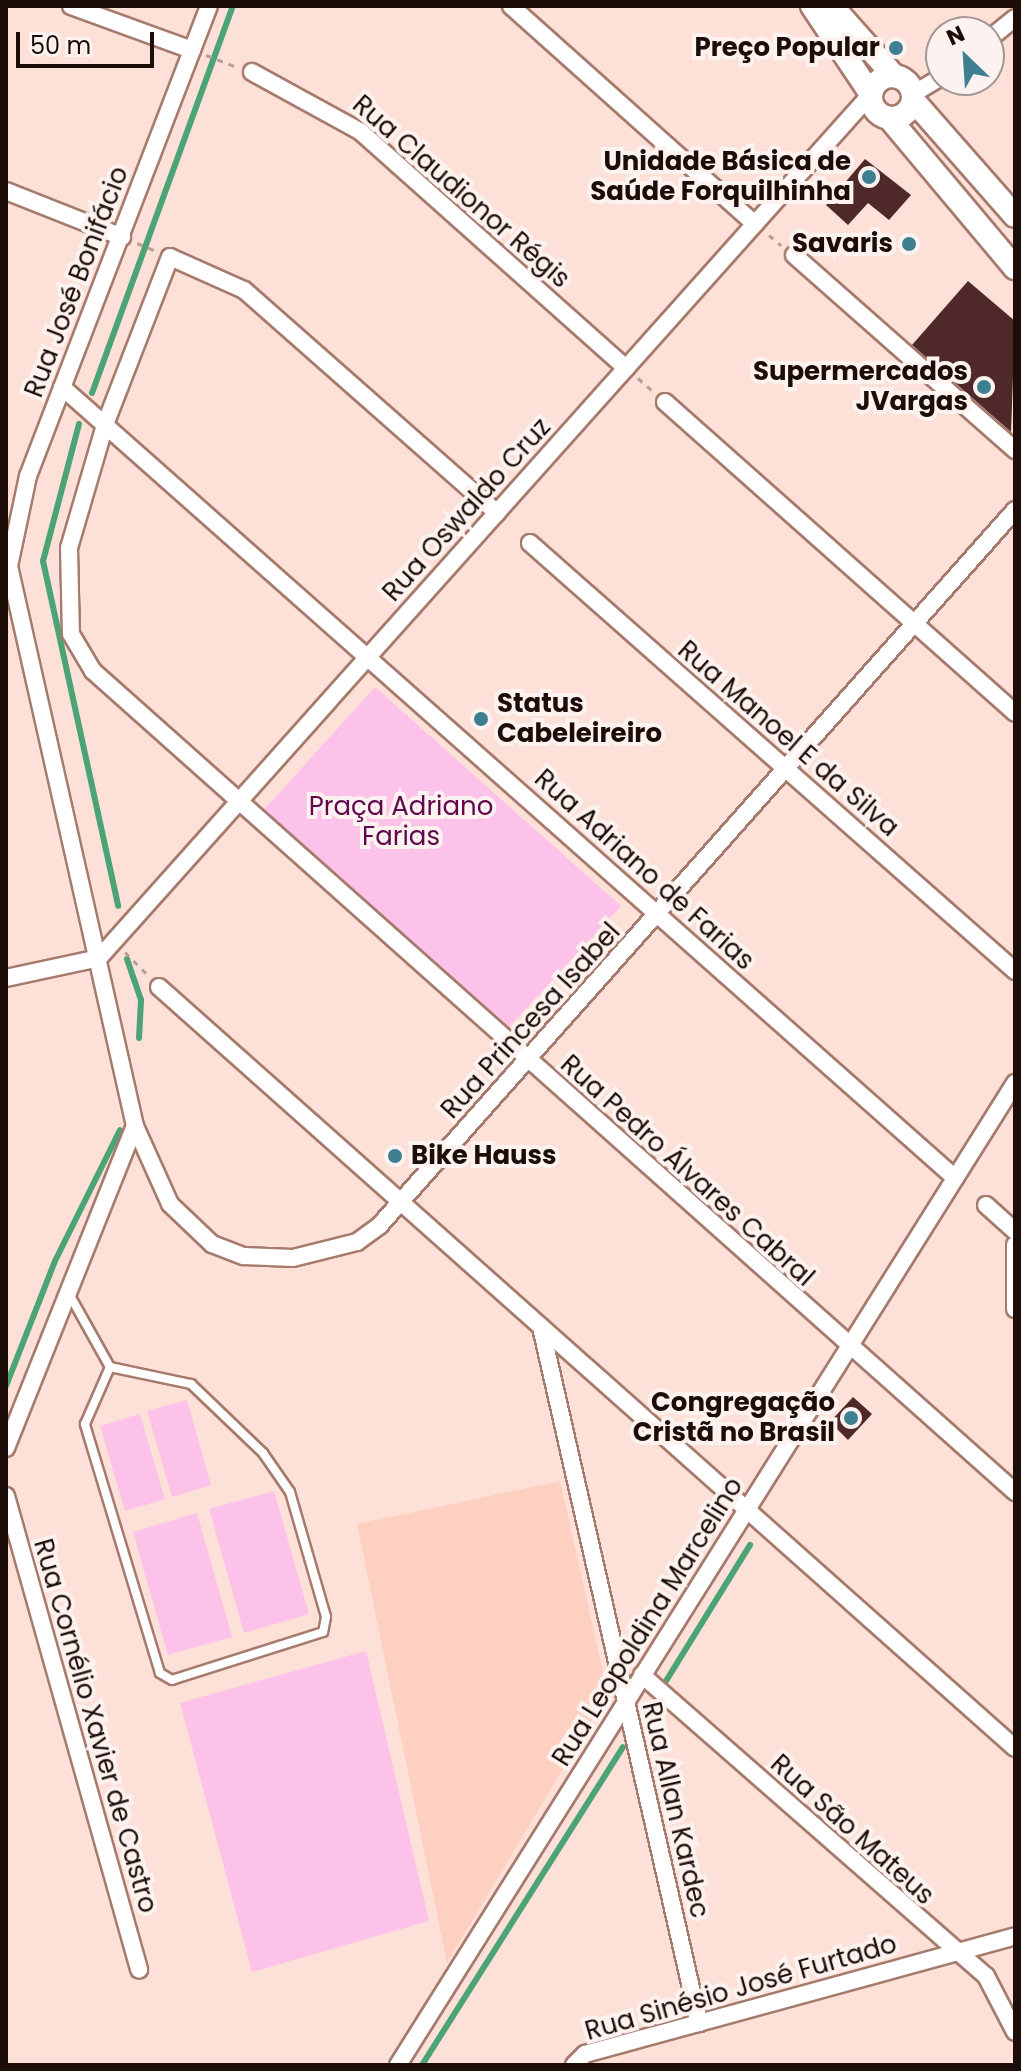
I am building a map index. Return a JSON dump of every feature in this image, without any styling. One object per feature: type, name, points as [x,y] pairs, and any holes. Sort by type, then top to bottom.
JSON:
[{"type":"main road","points":[[812,6],[871,94],[874,108],[889,118],[1015,268]]},
{"type":"main road","points":[[832,6],[1015,216]]},
{"type":"main road","points":[[871,94],[894,76]]},
{"type":"main road","points":[[889,118],[902,116],[913,97]]},
{"type":"main road","points":[[994,244],[1015,227]]},
{"type":"street","points":[[71,6],[192,50]]},
{"type":"street","name":"Rua José Bonifácio","points":[[8,570],[17,509],[209,6]]},
{"type":"street","points":[[511,6],[755,224]]},
{"type":"street","name":"Rua Claudionor Régis","points":[[252,72],[326,106],[361,132],[626,368]]},
{"type":"street","points":[[913,97],[925,88]]},
{"type":"street","name":"Rua Oswaldo Cruz","points":[[99,958],[871,94]]},
{"type":"street","points":[[6,191],[122,237]]},
{"type":"street","points":[[794,255],[1015,450]]},
{"type":"street","points":[[105,425],[170,257],[244,290],[497,513]]},
{"type":"street","name":"Rua Adriano de Farias","points":[[62,387],[955,1178]]},
{"type":"street","points":[[665,402],[1015,713]]},
{"type":"street","name":"Rua Pedro Álvares Cabral","points":[[105,425],[69,548],[65,596],[75,648],[238,803],[1015,1492]]},
{"type":"street","name":"Rua Princesa Isabel","points":[[8,570],[135,1126],[170,1204],[227,1251],[293,1258],[337,1249],[368,1236],[402,1203],[1015,510]]},
{"type":"street","name":"Rua Manoel E da Silva","points":[[530,543],[1015,971]]},
{"type":"street","points":[[6,978],[99,958]]},
{"type":"street","points":[[159,987],[1015,1748]]},
{"type":"street","name":"Rua Leopoldina Marcelino","points":[[398,2065],[1015,1083]]},
{"type":"street","points":[[6,1448],[135,1126]]},
{"type":"street","points":[[986,1205],[1015,1231]]},
{"type":"street","points":[[1015,1245],[1015,1306]]},
{"type":"street","name":"Rua Allan Kardec","points":[[541,1327],[699,2023]]},
{"type":"street","name":"Rua Cornélio Xavier de Castro","points":[[6,1496],[139,1970]]},
{"type":"street","name":"Rua São Mateus","points":[[642,1675],[954,1953],[986,1976],[1015,2032]]},
{"type":"street","name":"Rua Sinésio José Furtado","points":[[575,2064],[585,2054],[1015,1936]]},
{"type":"lane","points":[[68,1292],[110,1367],[191,1384],[263,1453],[290,1492],[326,1617],[323,1632],[172,1680],[160,1673],[85,1424],[110,1367]]},
{"type":"path","points":[[192,50],[252,72]]},
{"type":"path","points":[[755,224],[794,255]]},
{"type":"path","points":[[122,237],[170,257]]},
{"type":"path","points":[[626,368],[665,402]]},
{"type":"path","points":[[115,941],[159,987]]},
{"type":"shaded area","points":[[560,1481],[608,1694],[447,1963],[357,1524]]},
{"type":"green space","name":"Praça Adriano Farias","points":[[375,687],[621,906],[509,1027],[262,812]]},
{"type":"green space","points":[[187,1400],[211,1485],[172,1497],[147,1411]]},
{"type":"green space","points":[[140,1414],[165,1499],[125,1511],[100,1426]]},
{"type":"green space","points":[[274,1491],[309,1614],[244,1633],[209,1509]]},
{"type":"green space","points":[[197,1513],[232,1637],[168,1655],[133,1532]]},
{"type":"green space","points":[[366,1651],[429,1921],[252,1972],[180,1703]]},
{"type":"building","name":"Unidade Básica de Saúde Forquilhinha","points":[[865,159],[911,195],[889,220],[868,203],[848,225],[826,205]]},
{"type":"building","name":"Supermercados JVargas","points":[[968,281],[1015,321],[1011,432],[912,345]]},
{"type":"building","name":"Congregação Cristã no Brasil","points":[[853,1397],[872,1414],[848,1440],[830,1422]]},
{"type":"waterway","points":[[92,393],[233,6]]},
{"type":"waterway","points":[[79,424],[43,561],[118,906]]},
{"type":"waterway","points":[[127,959],[141,1000],[139,1038]]},
{"type":"waterway","points":[[6,1386],[55,1261],[120,1130]]},
{"type":"waterway","points":[[666,1681],[750,1545]]},
{"type":"waterway","points":[[422,2065],[623,1747]]},
{"type":"place","name":"Preço Popular","points":[[896,48]]},
{"type":"place","name":"Unidade Básica de Saúde Forquilhinha","points":[[869,177]]},
{"type":"place","name":"Savaris","points":[[909,244]]},
{"type":"place","name":"Supermercados JVargas","points":[[984,387]]},
{"type":"place","name":"Status Cabeleireiro","points":[[481,719]]},
{"type":"place","name":"Bike Hauss","points":[[395,1156]]},
{"type":"place","name":"Congregação Cristã no Brasil","points":[[851,1418]]}]
